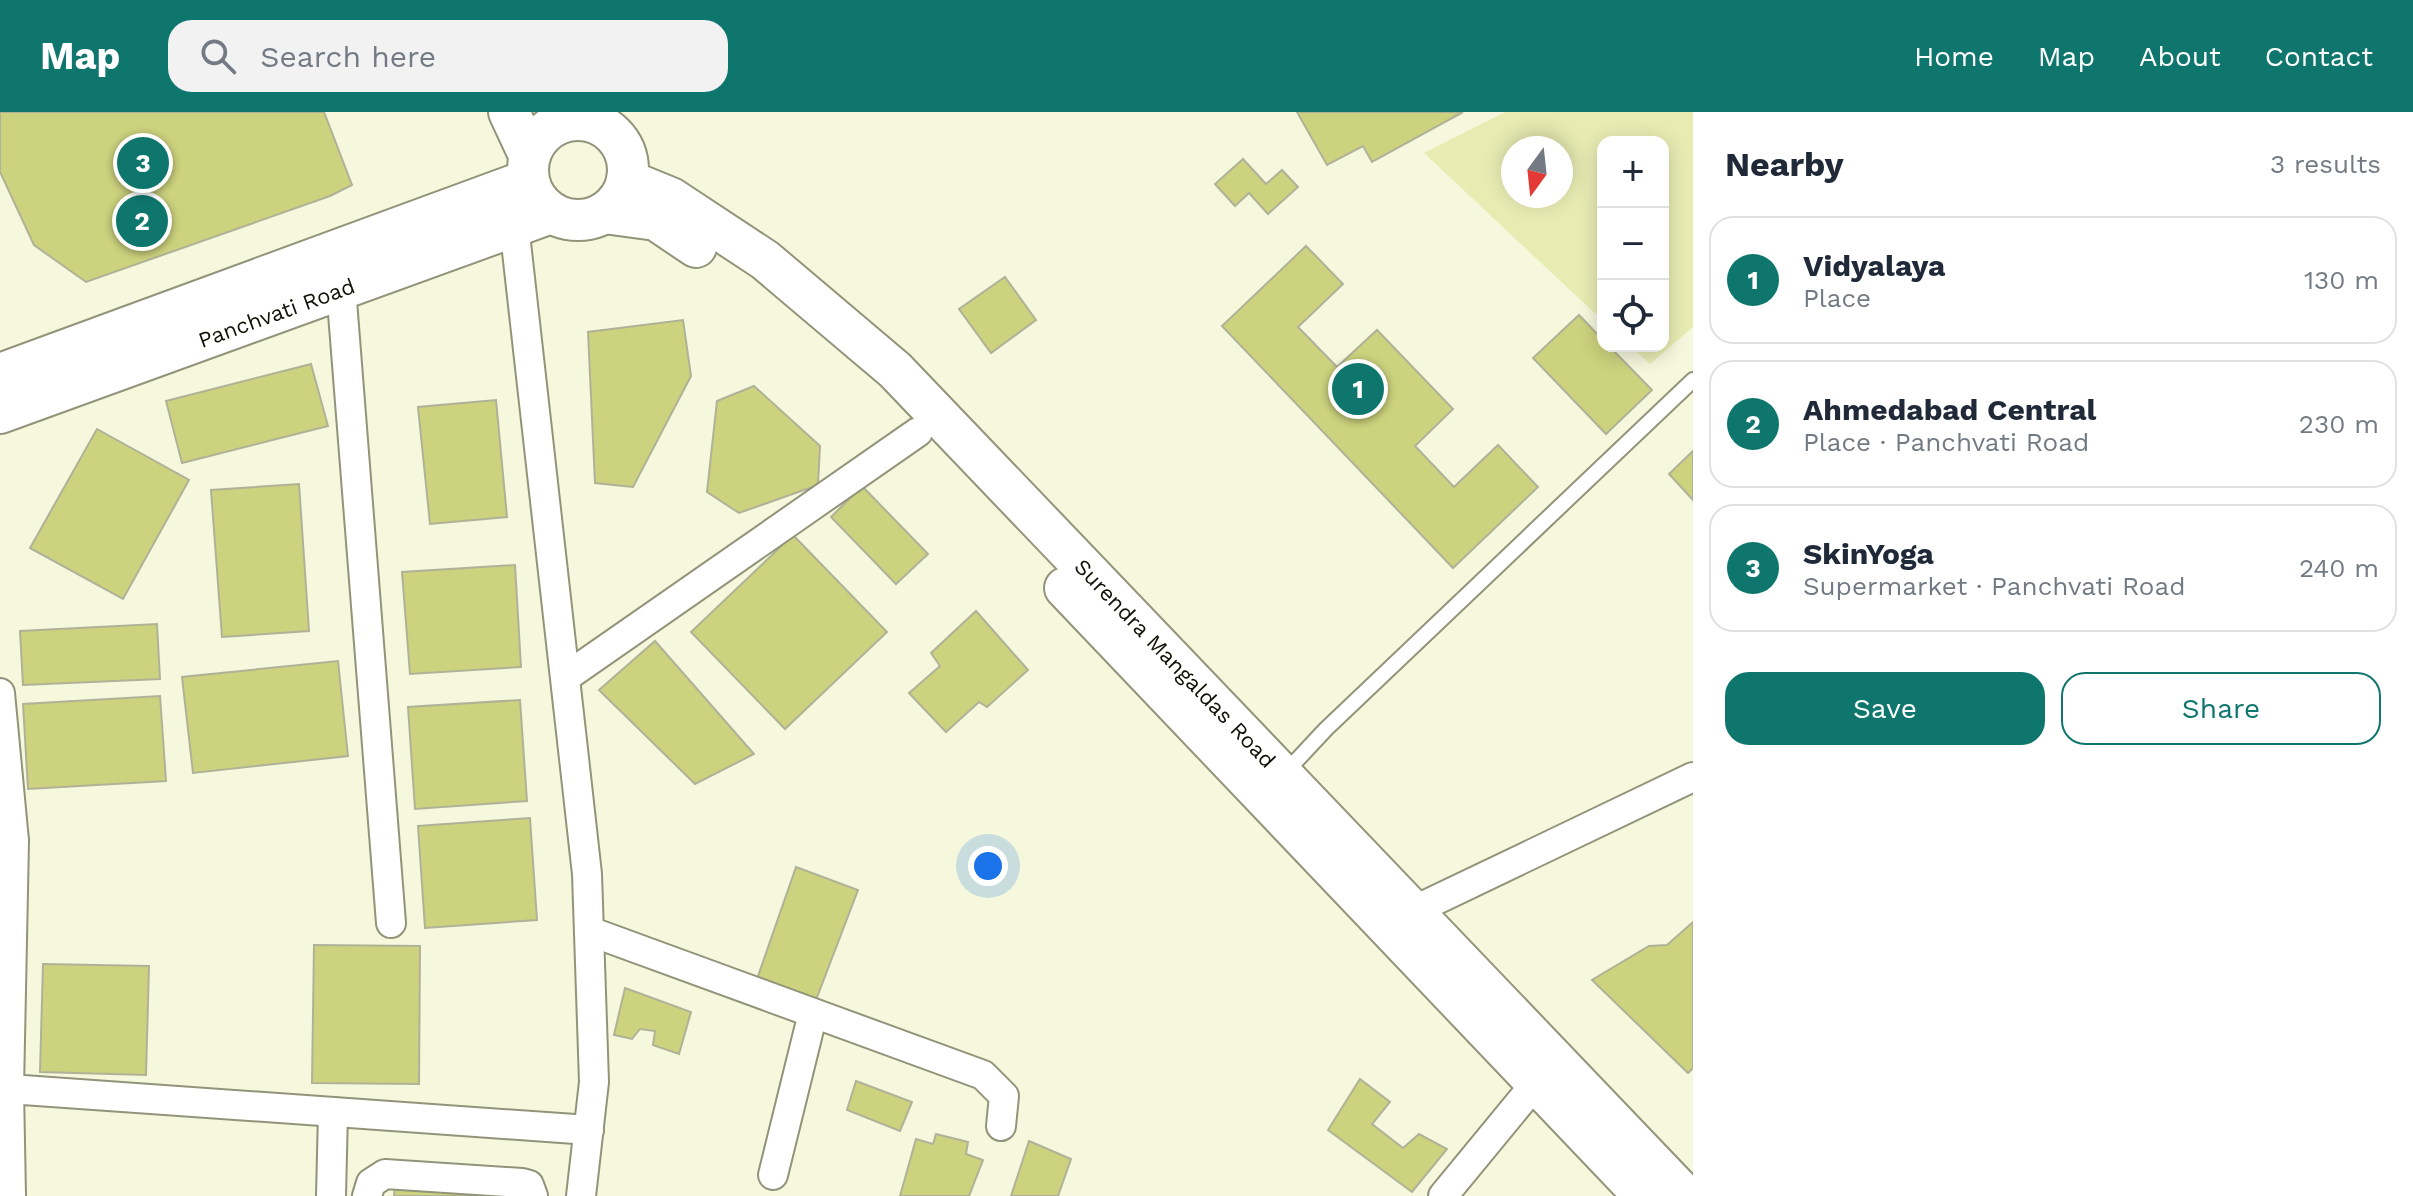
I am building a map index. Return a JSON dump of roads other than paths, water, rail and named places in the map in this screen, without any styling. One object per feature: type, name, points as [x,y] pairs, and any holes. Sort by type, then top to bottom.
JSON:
[{"type":"main road","points":[[509,112],[528,167],[532,193],[551,213],[578,220],[591,219],[604,213],[615,205],[627,180],[628,161],[621,143],[608,129],[590,121],[554,118],[528,167]]},
{"type":"main road","name":"Panchvati Road","points":[[0,374],[528,167]]},
{"type":"main road","name":"Surendra Mangaldas Road","points":[[627,180],[671,198],[765,260],[895,370],[1685,1196]]},
{"type":"main road","name":"Panchvati Road","points":[[0,413],[551,213]]},
{"type":"main road","name":"Surendra Mangaldas Road","points":[[604,213],[656,220],[749,282],[877,389],[1644,1196]]},
{"type":"street","points":[[514,225],[587,874],[594,1082],[581,1196]]},
{"type":"street","points":[[341,288],[391,923]]},
{"type":"street","points":[[566,677],[918,432]]},
{"type":"street","points":[[0,693],[7,844],[11,1196]]},
{"type":"street","points":[[1413,911],[1693,777]]},
{"type":"street","points":[[589,931],[983,1075],[1004,1096],[1001,1126]]},
{"type":"street","points":[[773,1175],[813,1013]]},
{"type":"street","points":[[1443,1196],[1536,1083]]},
{"type":"street","points":[[9,1089],[589,1130]]},
{"type":"street","points":[[331,1196],[333,1112]]},
{"type":"street","points":[[367,1196],[371,1183],[385,1174],[522,1183],[529,1185],[533,1196]]},
{"type":"lane","points":[[1283,775],[1326,729],[1693,380]]},
{"type":"place","name":"SkinYoga","points":[[143,163]]},
{"type":"place","name":"Ahmedabad Central","points":[[142,221]]},
{"type":"place","name":"Vidyalaya","points":[[1358,389]]}]
